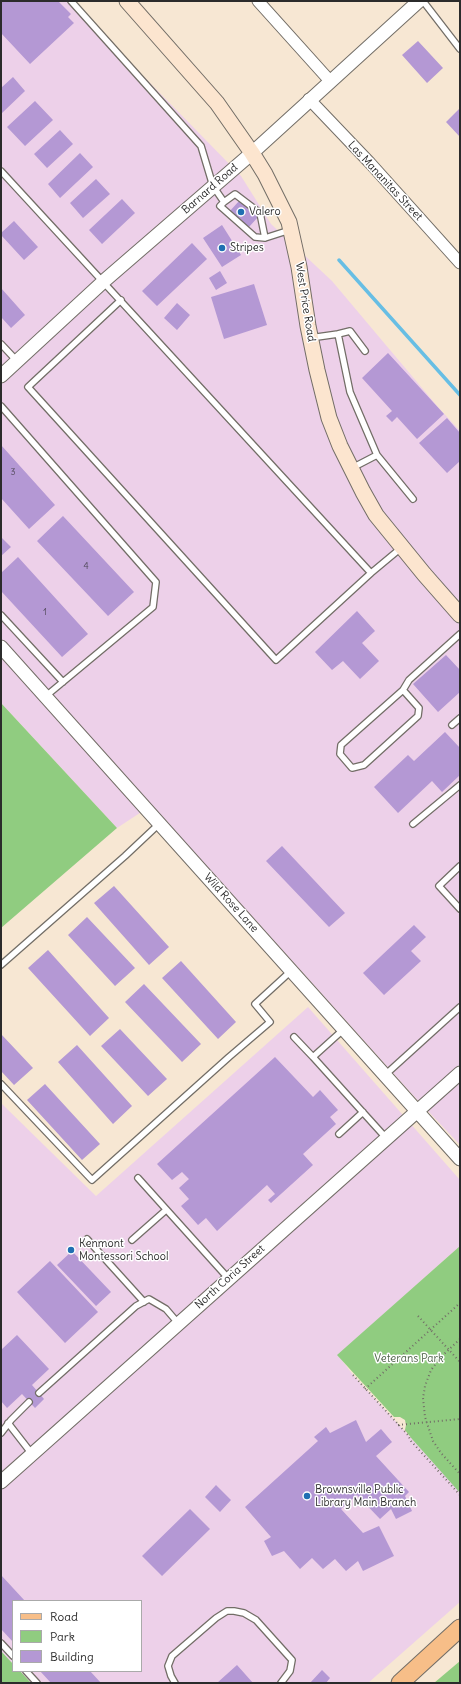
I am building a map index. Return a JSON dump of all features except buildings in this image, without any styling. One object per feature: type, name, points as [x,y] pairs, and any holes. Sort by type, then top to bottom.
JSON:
[{"type":"main road","name":"West Price Road","points":[[127,1],[217,103],[252,153],[271,186],[289,222],[300,267],[310,338],[329,418],[350,469],[376,515],[401,547],[460,615]]},
{"type":"main road","points":[[400,1683],[460,1628]]},
{"type":"street","points":[[258,1],[330,81]]},
{"type":"street","name":"Barnard Road","points":[[1,376],[104,281],[252,153],[309,99],[419,1]]},
{"type":"street","name":"Las Mananitas Street","points":[[309,99],[370,163],[460,263]]},
{"type":"street","name":"Wild Rose Lane","points":[[1,647],[460,1158]]},
{"type":"street","name":"North Coria Street","points":[[1,1480],[228,1278],[418,1112],[460,1073]]},
{"type":"lane","points":[[71,1],[200,146],[214,186],[224,202]]},
{"type":"lane","points":[[423,1],[460,49]]},
{"type":"lane","points":[[1,171],[104,281],[370,573]]},
{"type":"lane","points":[[265,238],[260,213],[235,194],[220,206],[255,237],[265,238],[291,230]]},
{"type":"lane","points":[[121,300],[28,387],[276,660],[370,573],[401,547]]},
{"type":"lane","points":[[310,338],[350,331],[365,352]]},
{"type":"lane","points":[[338,334],[350,392],[377,455],[413,499]]},
{"type":"lane","points":[[1,344],[17,361]]},
{"type":"lane","points":[[2,408],[156,582],[153,607],[45,697]]},
{"type":"lane","points":[[350,469],[377,455]]},
{"type":"lane","points":[[1,614],[63,682]]},
{"type":"lane","points":[[403,690],[420,708],[418,716],[364,765],[352,768],[340,754],[341,745],[403,690],[409,680],[460,634]]},
{"type":"lane","points":[[452,725],[460,718]]},
{"type":"lane","points":[[413,824],[460,784]]},
{"type":"lane","points":[[1,965],[114,866],[159,824]]},
{"type":"lane","points":[[460,866],[439,886],[460,909]]},
{"type":"lane","points":[[1,1084],[92,1180],[270,1022],[255,1004],[291,971]]},
{"type":"lane","points":[[385,1075],[460,1007]]},
{"type":"lane","points":[[313,1057],[344,1029]]},
{"type":"lane","points":[[294,1037],[387,1139]]},
{"type":"lane","points":[[339,1134],[363,1112]]},
{"type":"lane","points":[[138,1178],[228,1278]]},
{"type":"lane","points":[[132,1240],[166,1210]]},
{"type":"lane","points":[[87,1239],[144,1302]]},
{"type":"lane","points":[[39,1393],[136,1306],[149,1299],[166,1309],[178,1323]]},
{"type":"lane","points":[[1,1433],[8,1423],[29,1402]]},
{"type":"lane","points":[[8,1423],[32,1454]]},
{"type":"lane","points":[[175,1683],[168,1666],[172,1656],[216,1618],[227,1611],[234,1611],[244,1613],[256,1620],[292,1660],[290,1671],[281,1683]]},
{"type":"lane","points":[[1,1642],[12,1655]]},
{"type":"lane","points":[[27,1672],[37,1683]]},
{"type":"path","points":[[365,1389],[460,1304]]},
{"type":"path","points":[[418,1316],[460,1362]]},
{"type":"path","points":[[460,1339],[431,1370],[425,1386],[424,1404],[427,1423],[433,1441],[460,1474]]},
{"type":"path","points":[[353,1375],[460,1495]]},
{"type":"path","points":[[398,1425],[460,1419]]},
{"type":"shaded area","points":[[1,1],[73,1],[105,37],[241,176],[271,224],[332,281],[460,431],[460,1145],[411,1093],[152,805],[117,828],[1,703]]},
{"type":"shaded area","points":[[308,1007],[460,1180],[460,1246],[338,1355],[353,1375],[460,1491],[460,1602],[368,1683],[31,1683],[21,1672],[142,1672],[142,1600],[12,1600],[12,1663],[1,1651],[1,1103],[96,1196]]},
{"type":"green space","points":[[1,703],[117,828],[1,928]]},
{"type":"green space","name":"Veterans Park","points":[[460,1246],[460,1493],[405,1430],[405,1420],[400,1417],[394,1417],[337,1355]]},
{"type":"green space","points":[[1,1651],[12,1663],[12,1672],[21,1672],[31,1683],[1,1683]]},
{"type":"green space","points":[[460,1661],[460,1683],[434,1683]]},
{"type":"waterway","points":[[339,260],[460,395]]},
{"type":"place","name":"Valero","points":[[241,212]]},
{"type":"place","name":"Stripes","points":[[222,248]]},
{"type":"place","name":"Kenmont Montessori School","points":[[71,1250]]},
{"type":"place","name":"Brownsville Public Library Main Branch","points":[[307,1496]]}]
